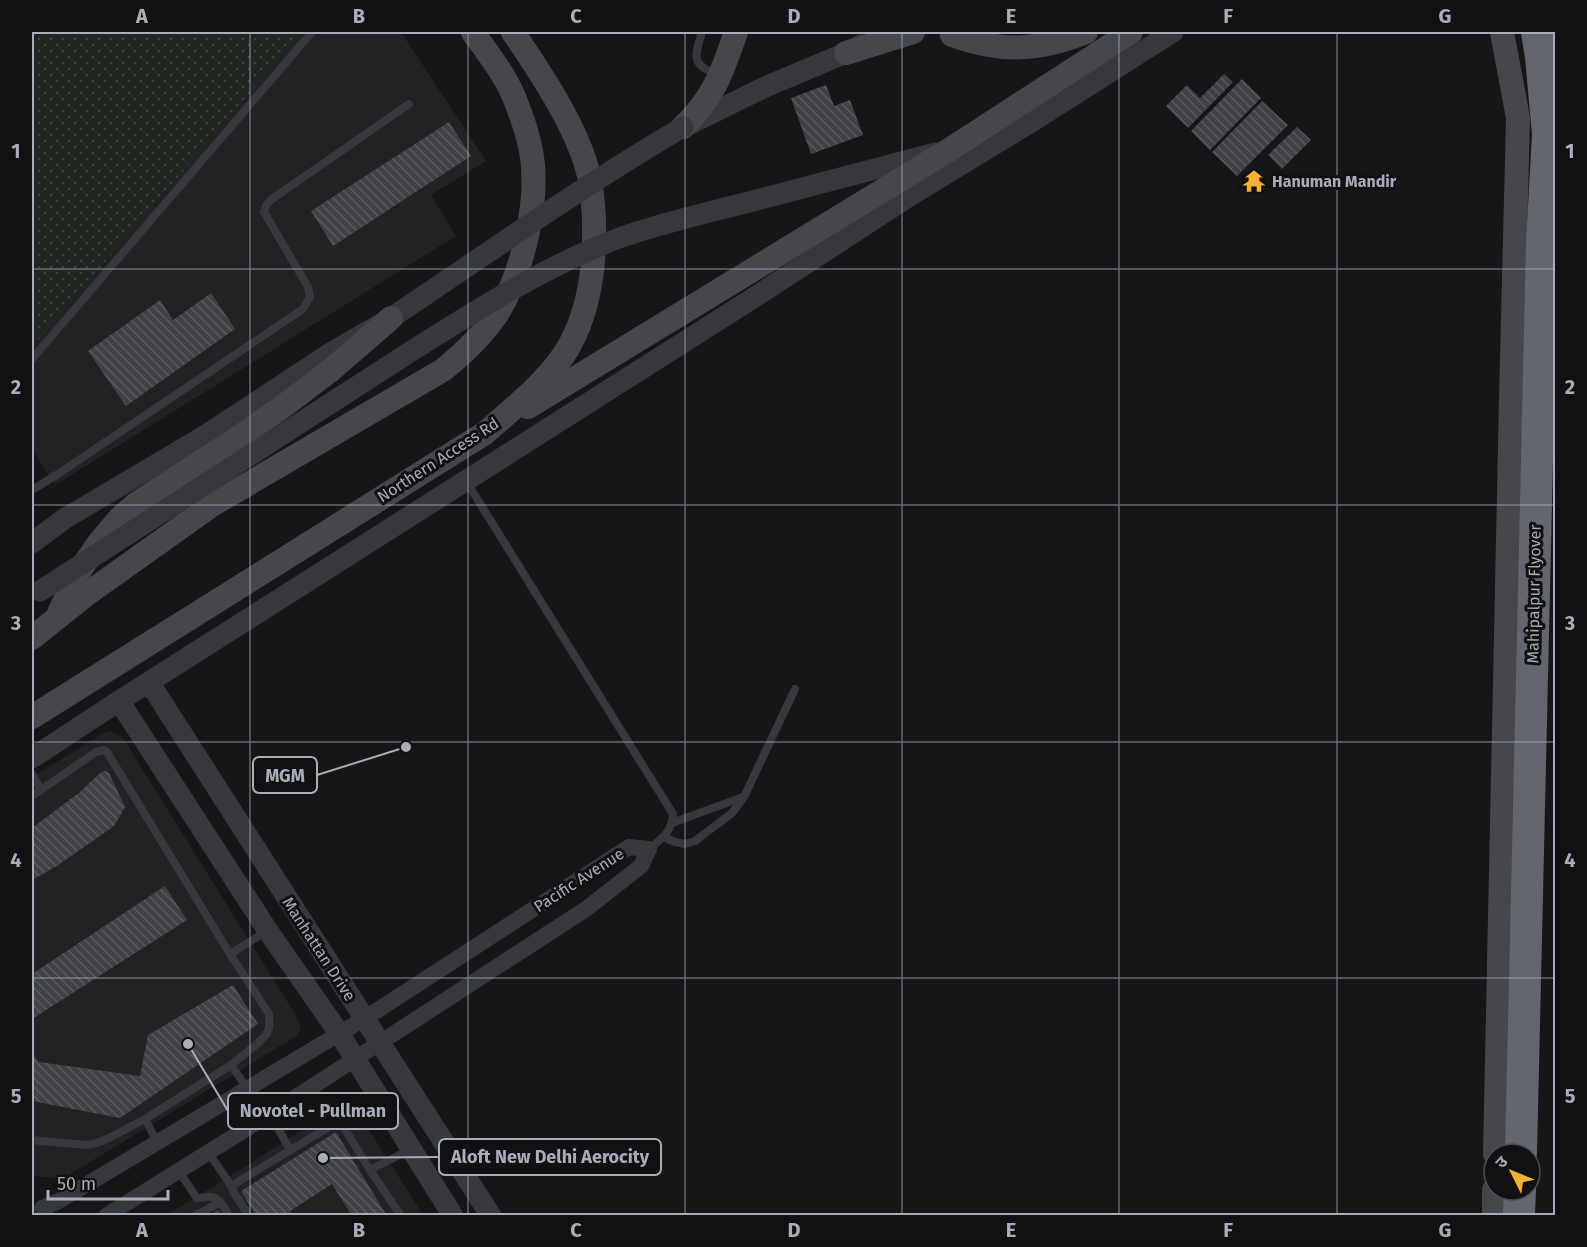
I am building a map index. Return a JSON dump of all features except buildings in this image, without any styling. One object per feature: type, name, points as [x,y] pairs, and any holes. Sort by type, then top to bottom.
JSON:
[{"type":"highway","name":"Mahipalpur Flyover","points":[[1521,1142],[1542,243],[1548,134],[1541,57],[1536,32]]},
{"type":"main road","points":[[32,638],[87,594],[212,505],[443,370],[481,336],[506,299],[516,275],[525,246],[532,207],[533,178],[531,151],[516,100],[501,72],[473,32]]},
{"type":"main road","name":"Northern Access Rd","points":[[32,717],[485,433],[522,401],[562,356],[577,330],[588,300],[595,236],[594,208],[588,174],[579,146],[558,103],[513,32]]},
{"type":"main road","points":[[683,127],[703,107],[721,75],[736,32]]},
{"type":"main road","points":[[846,53],[913,32]]},
{"type":"main road","points":[[952,36],[990,47],[1010,48],[1059,42],[1086,32]]},
{"type":"main road","points":[[485,433],[949,150],[1131,32]]},
{"type":"main road","points":[[1495,1142],[1518,118],[1502,32]]},
{"type":"main road","points":[[57,618],[76,576],[119,519],[137,503],[285,405],[331,370],[391,318]]},
{"type":"street","points":[[32,543],[64,519],[206,435],[332,352],[391,318],[634,156],[683,127],[765,87],[846,53],[885,32]]},
{"type":"street","points":[[32,758],[908,197],[1173,32]]},
{"type":"street","points":[[36,594],[471,314],[586,252],[632,234],[695,215],[949,150]]},
{"type":"street","name":"Manhattan Drive","points":[[149,682],[491,1215]]},
{"type":"street","name":"Manhattan Drive","points":[[119,701],[267,931],[339,1033],[453,1215]]},
{"type":"street","name":"Pacific Avenue","points":[[43,1210],[364,1019],[630,847],[649,849],[642,867],[586,909],[116,1212]]},
{"type":"lane","points":[[32,359],[312,32]]},
{"type":"lane","points":[[702,32],[695,54],[696,60],[703,69],[721,75]]},
{"type":"lane","points":[[32,490],[303,309],[310,297],[308,287],[264,212],[266,205],[409,104]]},
{"type":"lane","points":[[466,480],[673,814],[668,832],[649,849]]},
{"type":"lane","points":[[664,837],[675,842],[695,841],[732,813],[744,797],[795,689]]},
{"type":"lane","points":[[32,796],[96,752],[104,750],[107,752],[270,1020],[267,1034],[231,1065],[145,1119],[97,1143],[86,1145],[32,1140]]},
{"type":"lane","points":[[32,774],[41,790]]},
{"type":"lane","points":[[672,823],[744,797]]},
{"type":"lane","points":[[230,954],[267,931]]},
{"type":"lane","points":[[231,1065],[247,1088]]},
{"type":"lane","points":[[270,1114],[290,1150]]},
{"type":"lane","points":[[145,1119],[158,1142]]},
{"type":"lane","points":[[232,1187],[337,1122],[343,1126],[401,1215]]},
{"type":"lane","points":[[370,1170],[411,1149]]},
{"type":"lane","points":[[208,1152],[249,1215]]},
{"type":"lane","points":[[178,1170],[197,1198],[216,1198],[229,1215]]},
{"type":"lane","points":[[195,1215],[220,1202]]},
{"type":"shaded area","points":[[32,32],[401,32],[486,161],[431,195],[456,236],[55,485],[32,449]]},
{"type":"shaded area","points":[[32,32],[302,32],[32,347]]},
{"type":"shaded area","points":[[110,731],[123,738],[301,1026],[298,1035],[62,1179],[32,1176],[32,777]]},
{"type":"shaded area","points":[[350,1100],[423,1215],[165,1216],[219,1183]]},
{"type":"place","name":"Hanuman Mandir","points":[[1254,181]]},
{"type":"place","name":"MGM","points":[[406,747]]},
{"type":"place","name":"Novotel - Pullman","points":[[188,1044]]},
{"type":"place","name":"Aloft New Delhi Aerocity","points":[[323,1158]]}]
